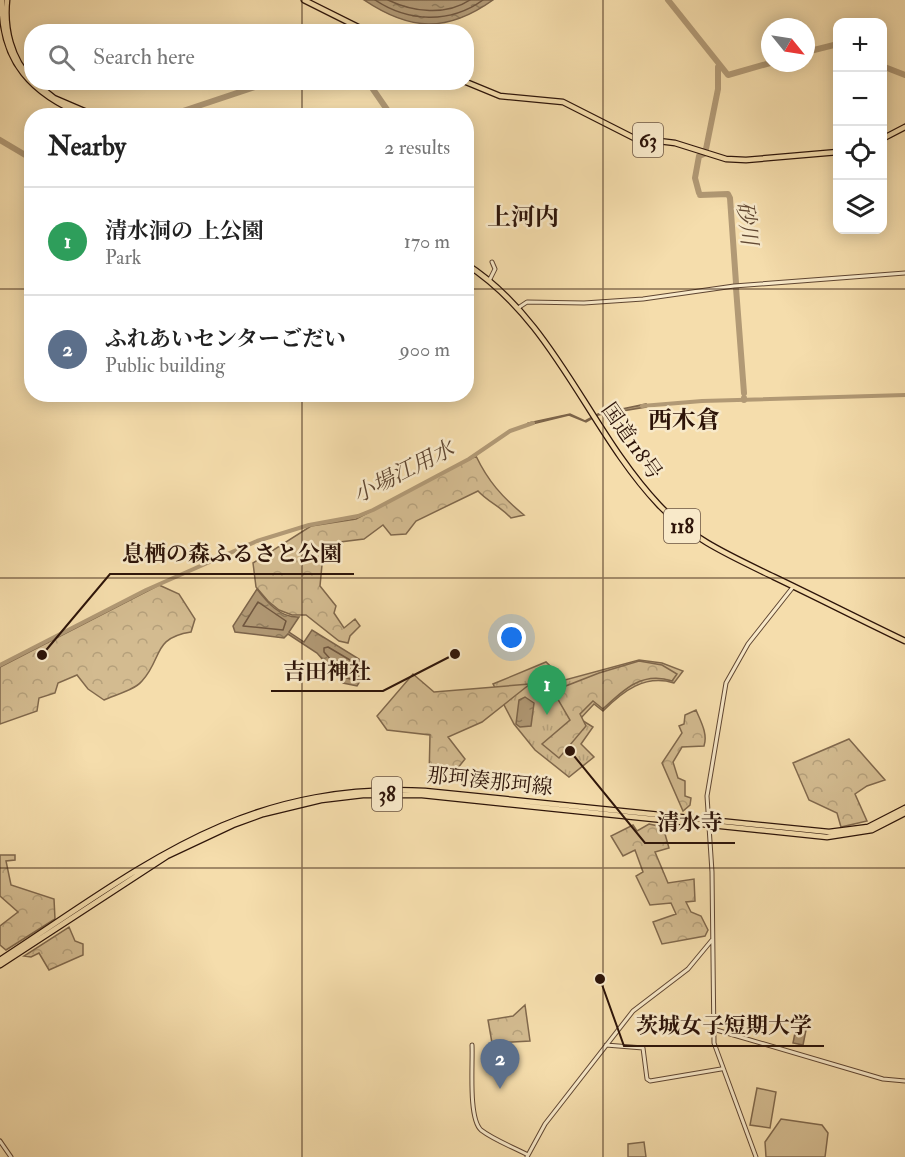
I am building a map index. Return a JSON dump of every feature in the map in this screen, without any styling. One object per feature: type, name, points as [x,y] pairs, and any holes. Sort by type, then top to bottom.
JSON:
[{"type":"main road","points":[[1,0],[5,40],[24,78]]},
{"type":"main road","points":[[7,0],[6,16],[11,44],[24,69]]},
{"type":"main road","points":[[304,0],[352,24]]},
{"type":"main road","name":"63","points":[[474,85],[500,96],[563,102],[634,138],[675,143],[726,159],[746,160],[833,152]]},
{"type":"main road","points":[[37,90],[45,97],[69,108]]},
{"type":"main road","points":[[46,90],[64,103],[76,108]]},
{"type":"main road","points":[[887,136],[905,127]]},
{"type":"main road","name":"国道118号","points":[[474,270],[518,308],[636,478],[661,507],[706,542],[905,641]]},
{"type":"main road","name":"那珂湊那珂線","points":[[0,960],[186,840],[239,817],[313,797],[371,790],[424,791],[835,837],[859,834],[882,826],[905,813]]},
{"type":"main road","name":"那珂湊那珂線","points":[[0,965],[188,844],[263,814],[321,800],[363,795],[422,795],[708,823],[838,832],[877,824],[905,808]]},
{"type":"street","points":[[489,281],[495,269],[492,262]]},
{"type":"street","points":[[518,308],[527,302],[584,303],[643,299],[734,286],[905,273]]},
{"type":"street","points":[[756,1157],[721,1069],[714,1043],[713,938],[708,823],[710,776],[726,683],[748,644],[793,586]]},
{"type":"street","points":[[472,1045],[474,1112],[477,1124],[483,1131],[527,1156],[545,1124],[637,1006],[688,969],[713,938]]},
{"type":"street","points":[[713,1029],[883,1079],[905,1081]]},
{"type":"street","points":[[605,1045],[643,1048],[647,1079],[650,1081],[721,1069]]},
{"type":"street","points":[[0,1141],[11,1157]]},
{"type":"green space","points":[[476,456],[496,488],[524,515],[511,518],[478,491],[416,521],[406,534],[391,535],[383,525],[364,539],[324,544],[320,586],[336,606],[334,613],[344,628],[355,619],[360,626],[350,636],[348,643],[339,641],[306,615],[292,615],[279,610],[256,587],[253,563],[311,526],[356,519]]},
{"type":"green space","points":[[159,585],[179,594],[195,619],[191,632],[170,639],[164,644],[149,673],[139,684],[104,700],[88,689],[77,675],[58,683],[55,693],[39,698],[37,711],[0,724],[0,667]]},
{"type":"green space","points":[[639,660],[662,663],[683,671],[674,683],[653,681],[635,686],[603,711],[594,704],[580,719],[593,727],[581,744],[594,757],[569,777],[535,750],[514,724],[493,684],[546,662],[565,680]]},
{"type":"green space","points":[[639,661],[662,665],[677,674],[672,681],[651,678],[642,680],[626,689],[603,709],[593,701],[580,714],[586,726],[559,758],[542,744],[570,720],[553,691],[599,673]]},
{"type":"green space","points":[[413,674],[434,692],[530,684],[482,722],[448,737],[465,759],[449,779],[436,781],[429,779],[430,735],[387,730],[377,716]]},
{"type":"green space","points":[[696,710],[705,732],[704,746],[682,747],[673,762],[678,778],[685,781],[685,796],[691,798],[690,805],[683,811],[662,763],[682,733],[679,726],[684,724],[685,715]]},
{"type":"green space","points":[[849,739],[885,780],[867,786],[855,794],[867,821],[841,827],[837,813],[809,800],[793,763]]},
{"type":"green space","points":[[649,824],[663,827],[669,848],[655,852],[668,883],[694,879],[695,901],[686,902],[691,912],[701,916],[708,930],[705,936],[662,944],[653,922],[676,914],[671,903],[650,905],[636,876],[643,872],[635,850],[623,856],[611,836],[633,825],[637,831]]},
{"type":"green space","points":[[0,855],[15,855],[15,860],[6,861],[11,885],[54,899],[55,919],[6,950],[0,945],[0,926],[18,912],[0,896]]},
{"type":"green space","points":[[69,927],[75,941],[83,944],[83,955],[49,970],[39,953],[31,957],[24,956]]},
{"type":"green space","points":[[525,1005],[530,1041],[492,1043],[488,1020],[513,1016]]},
{"type":"green space","points":[[757,1088],[776,1092],[770,1128],[750,1125]]},
{"type":"green space","points":[[781,1119],[822,1125],[828,1133],[825,1157],[766,1157],[765,1142]]},
{"type":"green space","points":[[644,1142],[646,1157],[628,1157],[628,1144]]},
{"type":"water","points":[[364,0],[493,0],[460,18],[444,23],[428,24],[397,18]]},
{"type":"water","points":[[646,404],[646,407],[598,415],[586,422],[569,415],[528,425],[528,423],[570,414],[585,421],[598,414]]},
{"type":"water","points":[[257,589],[280,612],[299,617],[289,632],[304,642],[312,630],[359,659],[367,670],[357,686],[343,683],[317,653],[288,634],[284,638],[235,632],[233,626]]},
{"type":"water","points":[[525,697],[534,703],[531,726],[520,727],[516,724],[519,700]]},
{"type":"water","points":[[798,1018],[808,1020],[803,1045],[793,1043]]},
{"type":"waterway","points":[[668,0],[728,75],[761,66]]},
{"type":"waterway","points":[[815,50],[833,45]]},
{"type":"waterway","name":"砂川","points":[[706,149],[718,89],[718,67]]},
{"type":"waterway","points":[[887,68],[905,75]]},
{"type":"waterway","points":[[192,108],[246,90]]},
{"type":"waterway","points":[[374,90],[386,108]]},
{"type":"waterway","points":[[0,140],[24,154]]},
{"type":"waterway","name":"砂川","points":[[699,193],[695,178],[699,156],[704,154]]},
{"type":"waterway","name":"砂川","points":[[700,195],[728,194],[730,198],[736,283]]},
{"type":"waterway","name":"砂川","points":[[736,288],[744,393]]},
{"type":"waterway","name":"小場江用水","points":[[642,406],[702,401],[905,395]]},
{"type":"waterway","name":"小場江用水","points":[[0,665],[146,590],[257,541],[309,525],[358,516],[373,510],[469,459],[510,431],[533,423]]},
{"type":"place","name":"吉田神社","points":[[455,654]]},
{"type":"place","name":"息栖の森ふるさと公園","points":[[42,655]]},
{"type":"place","name":"清水洞の 上公園","points":[[547,715]]},
{"type":"place","name":"清水寺","points":[[570,751]]},
{"type":"place","name":"茨城女子短期大学","points":[[600,979]]},
{"type":"place","name":"ふれあいセンターごだい","points":[[500,1089]]},
{"type":"district","name":"上河内","points":[[523,217]]},
{"type":"district","name":"西木倉","points":[[684,420]]}]
